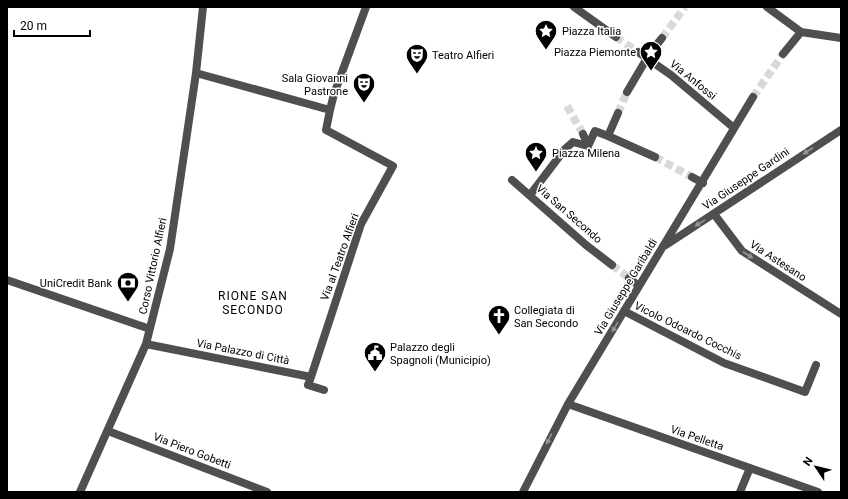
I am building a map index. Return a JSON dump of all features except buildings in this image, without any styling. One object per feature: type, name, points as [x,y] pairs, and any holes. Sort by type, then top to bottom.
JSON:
[{"type":"street","name":"Corso Vittorio Alfieri","points":[[80,492],[146,344],[150,329],[170,249],[196,74],[203,7]]},
{"type":"street","points":[[196,74],[330,110],[334,94],[366,7]]},
{"type":"street","points":[[574,7],[616,37]]},
{"type":"street","points":[[767,7],[801,32],[841,38]]},
{"type":"street","points":[[783,54],[801,32]]},
{"type":"street","points":[[627,92],[662,38]]},
{"type":"street","name":"Via Anfossi","points":[[638,52],[649,56],[734,128]]},
{"type":"street","name":"Via Giuseppe Garibaldi","points":[[523,492],[568,404],[753,97]]},
{"type":"street","name":"Via al Teatro Alfieri","points":[[311,377],[361,224],[392,166],[326,130],[330,110]]},
{"type":"street","points":[[608,136],[618,113]]},
{"type":"street","name":"Via Giuseppe Gardini","points":[[664,246],[841,130]]},
{"type":"street","points":[[588,146],[596,131],[655,157]]},
{"type":"street","points":[[582,134],[588,146]]},
{"type":"street","points":[[530,195],[565,149],[573,142],[588,146]]},
{"type":"street","points":[[692,177],[703,182]]},
{"type":"street","name":"Via San Secondo","points":[[512,180],[559,223],[612,264]]},
{"type":"street","name":"Via Astesano","points":[[714,214],[742,251],[841,314]]},
{"type":"street","points":[[629,278],[639,286]]},
{"type":"street","points":[[7,280],[150,329]]},
{"type":"street","name":"Vicolo Odoardo Cocchis","points":[[624,311],[724,363],[804,392],[816,365]]},
{"type":"street","name":"Via Palazzo di Città","points":[[146,344],[311,377]]},
{"type":"street","points":[[311,377],[308,385],[324,390]]},
{"type":"street","name":"Via Pelletta","points":[[568,404],[818,492]]},
{"type":"street","name":"Via Piero Gobetti","points":[[108,431],[267,492]]},
{"type":"street","points":[[740,492],[750,468]]},
{"type":"tunnel","points":[[662,38],[685,7]]},
{"type":"tunnel","points":[[616,37],[638,52]]},
{"type":"tunnel","points":[[753,97],[783,54]]},
{"type":"tunnel","points":[[618,113],[627,92]]},
{"type":"tunnel","points":[[567,106],[583,134]]},
{"type":"tunnel","points":[[655,157],[692,177]]},
{"type":"tunnel","points":[[612,265],[629,278]]},
{"type":"place","name":"Piazza Italia","points":[[546,50]]},
{"type":"place","name":"Piazza Piemonte","points":[[651,72]]},
{"type":"place","name":"Teatro Alfieri","points":[[417,74]]},
{"type":"place","name":"Sala Giovanni Pastrone","points":[[364,104]]},
{"type":"place","name":"Piazza Milena","points":[[536,172]]},
{"type":"place","name":"UniCredit Bank","points":[[128,302]]},
{"type":"place","name":"Collegiata di San Secondo","points":[[499,336]]},
{"type":"place","name":"Palazzo degli Spagnoli (Municipio)","points":[[375,372]]},
{"type":"district","name":"RIONE SAN SECONDO","points":[[253,303]]}]
